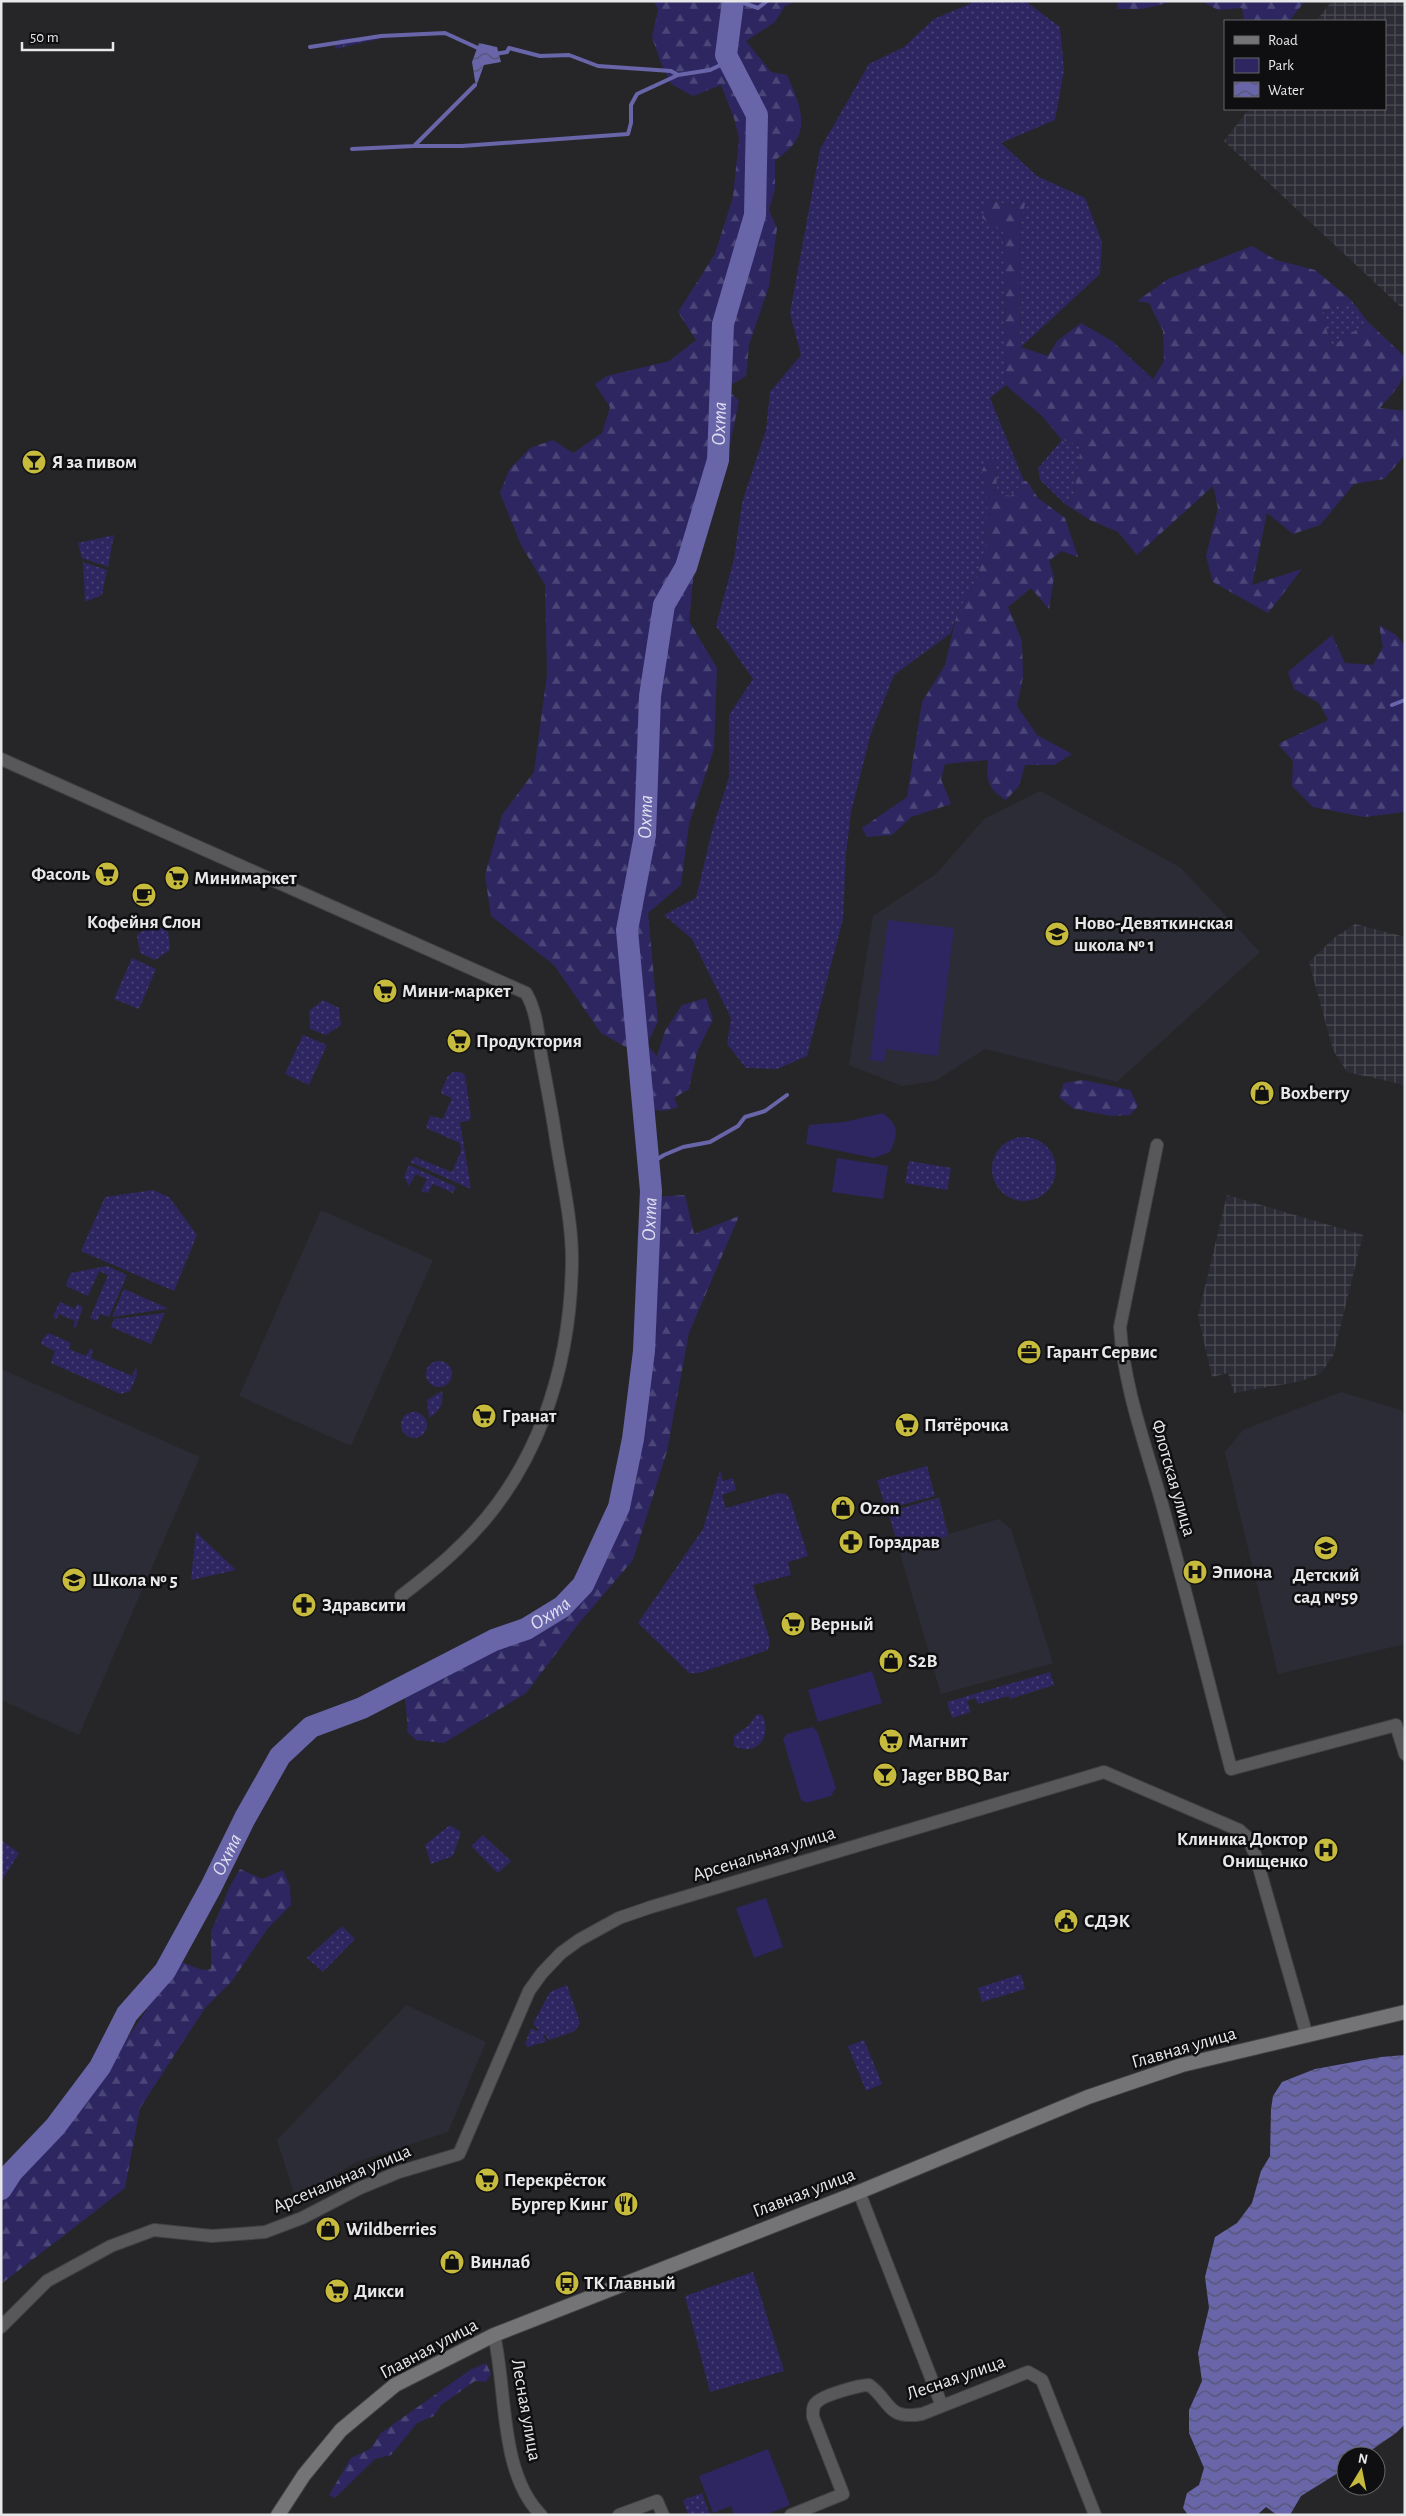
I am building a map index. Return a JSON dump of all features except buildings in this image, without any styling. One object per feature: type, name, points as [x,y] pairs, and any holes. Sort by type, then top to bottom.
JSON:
[{"type":"main road","name":"Главная улица","points":[[278,2515],[304,2475],[341,2430],[395,2385],[494,2335],[859,2192],[1088,2097],[1182,2066],[1405,2012]]},
{"type":"street","points":[[1,759],[526,993],[534,1007],[551,1104],[572,1259],[569,1325],[563,1358],[540,1434],[526,1461],[500,1500],[458,1549],[401,1596]]},
{"type":"street","name":"Флотская улица","points":[[1157,1145],[1120,1327],[1122,1354],[1130,1391],[1162,1504],[1231,1769],[1396,1725],[1405,1754]]},
{"type":"street","name":"Арсенальная улица","points":[[1,2327],[47,2281],[111,2246],[154,2230],[212,2236],[265,2232],[302,2218],[360,2188],[399,2172],[459,2154],[530,1992],[542,1973],[561,1953],[607,1924],[651,1907],[1104,1772],[1198,1811],[1239,1830],[1248,1838],[1256,1857],[1307,2036]]},
{"type":"street","points":[[859,2192],[942,2406]]},
{"type":"street","name":"Лесная улица","points":[[494,2335],[510,2444],[521,2483],[534,2507],[541,2515]]},
{"type":"street","name":"Лесная улица","points":[[791,2515],[843,2494],[813,2417],[813,2409],[817,2402],[861,2385],[870,2385],[890,2409],[897,2414],[909,2416],[922,2414],[1028,2372],[1042,2380],[1095,2515]]},
{"type":"street","points":[[619,2515],[657,2501],[663,2515]]},
{"type":"shaded area","points":[[1332,1],[1405,1],[1405,311],[1224,141],[1248,110],[1386,110],[1386,20],[1317,20]]},
{"type":"shaded area","name":"Ново-Девяткинская школа № 1","points":[[1040,791],[1180,867],[1260,952],[1117,1082],[985,1049],[935,1081],[902,1086],[849,1065],[873,916],[936,874],[984,819]]},
{"type":"shaded area","points":[[1355,924],[1405,937],[1405,1085],[1347,1072],[1333,1050],[1309,962],[1334,938]]},
{"type":"shaded area","points":[[1227,1195],[1363,1235],[1333,1356],[1321,1373],[1302,1381],[1234,1393],[1228,1373],[1212,1377],[1198,1316]]},
{"type":"shaded area","points":[[321,1210],[433,1260],[351,1446],[239,1396]]},
{"type":"shaded area","name":"Школа № 5","points":[[1,1369],[200,1457],[79,1735],[1,1700]]},
{"type":"shaded area","name":"Детский сад №59","points":[[1341,1392],[1401,1410],[1405,1416],[1405,1644],[1278,1674],[1225,1452],[1243,1430]]},
{"type":"shaded area","points":[[939,1497],[949,1534],[999,1519],[1011,1529],[1053,1663],[941,1694],[888,1512]]},
{"type":"shaded area","points":[[406,2005],[486,2042],[448,2132],[356,2162],[296,2199],[277,2140]]},
{"type":"green space","points":[[654,1],[797,1],[785,6],[775,22],[746,41],[771,72],[787,75],[797,100],[801,122],[800,132],[795,142],[775,160],[775,189],[769,210],[777,228],[769,286],[749,345],[746,376],[726,388],[739,401],[720,492],[694,570],[689,621],[717,668],[714,749],[689,824],[681,885],[648,913],[658,1021],[647,1045],[657,1056],[665,1031],[682,1005],[706,998],[713,1019],[697,1052],[689,1089],[674,1098],[678,1107],[664,1111],[648,1109],[638,1054],[601,1033],[554,965],[491,916],[485,875],[502,815],[534,772],[547,674],[545,585],[521,545],[500,493],[509,470],[530,448],[553,440],[573,453],[602,433],[610,407],[595,384],[607,376],[669,361],[696,340],[678,312],[715,254],[733,197],[739,138],[734,118],[721,85],[693,96],[671,84],[652,37],[658,10]]},
{"type":"green space","points":[[976,1],[1025,1],[1060,27],[1064,70],[1055,120],[1001,143],[1037,176],[1085,198],[1102,242],[1100,274],[1021,347],[1019,236],[1025,199],[1014,207],[988,199],[1003,232],[1006,385],[990,398],[1024,481],[1011,496],[997,493],[996,463],[982,470],[988,503],[986,544],[977,579],[957,613],[951,633],[894,675],[871,733],[851,812],[846,853],[843,919],[807,1056],[777,1069],[746,1068],[727,1044],[731,1018],[692,939],[664,915],[696,898],[712,831],[729,777],[729,715],[753,679],[716,626],[734,559],[742,503],[766,430],[770,392],[801,355],[790,313],[820,149],[869,64],[904,47],[934,19]]},
{"type":"green space","points":[[1118,1],[1175,1],[1143,9],[1117,9]]},
{"type":"green space","points":[[1201,1],[1305,1],[1290,20],[1244,20],[1242,8],[1218,10]]},
{"type":"green space","points":[[381,36],[379,39],[335,49],[336,43],[340,39]]},
{"type":"green space","points":[[1026,198],[1019,236],[1021,347],[1048,356],[1057,341],[1081,323],[1112,341],[1153,379],[1164,361],[1163,331],[1149,303],[1137,301],[1168,279],[1252,246],[1276,260],[1315,270],[1351,300],[1321,313],[1332,346],[1368,322],[1405,357],[1405,366],[1401,380],[1380,408],[1405,411],[1405,455],[1384,479],[1354,484],[1320,525],[1293,534],[1267,513],[1252,585],[1302,569],[1268,613],[1213,582],[1206,556],[1218,508],[1213,486],[1137,555],[1118,532],[1090,520],[1065,504],[1074,493],[1081,445],[1062,440],[1043,417],[1006,385],[1003,232],[982,218],[988,199],[1014,207]]},
{"type":"green space","points":[[1351,300],[1368,322],[1332,346],[1321,313]]},
{"type":"green space","points":[[1062,440],[1081,445],[1074,493],[1065,504],[1040,480],[1038,468]]},
{"type":"green space","points":[[991,455],[996,463],[997,493],[1011,496],[1024,481],[1027,481],[1038,498],[1065,518],[1078,557],[1061,551],[1049,561],[1054,577],[1049,609],[1031,588],[1008,607],[1022,641],[1023,677],[1017,706],[1037,735],[1072,754],[1054,765],[1025,765],[1019,786],[1006,800],[995,792],[989,784],[987,774],[988,760],[945,764],[941,779],[951,804],[911,817],[892,835],[867,837],[862,828],[907,797],[922,702],[945,665],[957,613],[977,579],[986,544],[988,503],[982,470]]},
{"type":"green space","points":[[114,535],[108,567],[82,558],[78,543]]},
{"type":"green space","points":[[83,562],[107,570],[102,595],[85,602]]},
{"type":"green space","points":[[1379,625],[1396,635],[1405,646],[1405,812],[1364,817],[1313,807],[1292,786],[1293,761],[1278,744],[1328,720],[1319,703],[1294,689],[1288,672],[1332,635],[1345,663],[1373,665],[1383,647]]},
{"type":"green space","points":[[888,920],[954,928],[938,1056],[886,1049],[884,1062],[870,1060]]},
{"type":"green space","points":[[152,924],[168,931],[170,950],[155,960],[140,953],[137,935]]},
{"type":"green space","points":[[132,958],[156,969],[139,1009],[114,999]]},
{"type":"green space","points":[[323,1000],[339,1008],[341,1025],[326,1035],[310,1029],[309,1011]]},
{"type":"green space","points":[[303,1035],[327,1045],[309,1085],[285,1074]]},
{"type":"green space","points":[[453,1072],[460,1072],[465,1075],[471,1117],[469,1121],[460,1122],[471,1189],[410,1162],[415,1157],[452,1172],[461,1151],[460,1143],[428,1129],[426,1126],[430,1116],[443,1119],[452,1098],[442,1094],[441,1091],[448,1076]]},
{"type":"green space","points":[[1083,1080],[1130,1090],[1138,1106],[1130,1115],[1112,1116],[1074,1109],[1059,1097],[1064,1083]]},
{"type":"green space","points":[[883,1113],[895,1126],[896,1131],[895,1140],[890,1152],[874,1158],[806,1144],[809,1125],[844,1122]]},
{"type":"green space","points":[[1024,1137],[1036,1139],[1047,1146],[1054,1157],[1056,1169],[1054,1181],[1047,1192],[1036,1199],[1024,1201],[1012,1199],[1001,1192],[994,1181],[992,1169],[994,1157],[1001,1146],[1012,1139]]},
{"type":"green space","points":[[837,1158],[888,1166],[883,1199],[832,1192]]},
{"type":"green space","points":[[909,1161],[951,1168],[947,1190],[905,1183]]},
{"type":"green space","points":[[409,1165],[456,1187],[453,1193],[433,1184],[428,1193],[421,1191],[427,1179],[416,1174],[409,1186],[404,1177]]},
{"type":"green space","points":[[153,1190],[169,1197],[197,1235],[174,1291],[81,1251],[105,1197]]},
{"type":"green space","points":[[685,1195],[694,1234],[739,1216],[689,1333],[667,1451],[633,1560],[579,1623],[526,1693],[444,1743],[416,1740],[407,1732],[405,1694],[473,1656],[556,1619],[584,1588],[624,1508],[638,1427],[650,1327],[654,1197]]},
{"type":"green space","points":[[107,1266],[127,1275],[109,1317],[100,1314],[97,1321],[90,1318],[108,1275],[99,1271],[88,1296],[68,1287],[66,1284],[71,1273]]},
{"type":"green space","points":[[124,1289],[167,1308],[112,1317]]},
{"type":"green space","points":[[60,1302],[75,1309],[77,1304],[83,1307],[76,1327],[73,1328],[75,1321],[59,1314],[56,1320],[53,1316]]},
{"type":"green space","points":[[165,1313],[151,1344],[111,1327],[114,1319]]},
{"type":"green space","points":[[49,1333],[71,1343],[69,1349],[86,1356],[90,1349],[93,1349],[91,1358],[132,1376],[136,1367],[137,1375],[130,1391],[121,1394],[51,1363],[55,1351],[41,1344],[43,1338]]},
{"type":"green space","points":[[439,1361],[448,1365],[452,1374],[448,1383],[439,1387],[430,1383],[426,1374],[430,1365]]},
{"type":"green space","points":[[442,1391],[440,1407],[429,1418],[427,1400]]},
{"type":"green space","points":[[414,1412],[423,1416],[427,1425],[423,1434],[414,1438],[405,1434],[401,1425],[405,1416]]},
{"type":"green space","points":[[927,1466],[935,1496],[886,1509],[877,1480]]},
{"type":"green space","points":[[720,1470],[723,1481],[733,1478],[736,1490],[722,1495],[726,1508],[779,1493],[786,1494],[790,1499],[808,1556],[788,1562],[791,1575],[753,1585],[770,1641],[768,1650],[699,1673],[689,1673],[638,1623],[703,1529]]},
{"type":"green space","points":[[939,1498],[948,1536],[899,1548],[888,1512]]},
{"type":"green space","points":[[196,1532],[236,1570],[191,1580]]},
{"type":"green space","points":[[872,1671],[882,1703],[818,1722],[808,1690]]},
{"type":"green space","points":[[1050,1672],[1054,1685],[1010,1699],[1009,1696],[978,1704],[975,1698],[967,1701],[971,1712],[952,1718],[947,1702]]},
{"type":"green space","points":[[757,1714],[763,1716],[766,1731],[764,1738],[756,1747],[750,1749],[734,1746],[734,1736],[748,1726]]},
{"type":"green space","points":[[812,1727],[817,1731],[836,1788],[831,1796],[806,1803],[801,1800],[783,1739],[787,1734]]},
{"type":"green space","points":[[450,1825],[461,1832],[453,1856],[431,1864],[425,1845]]},
{"type":"green space","points":[[483,1835],[511,1861],[498,1873],[471,1846]]},
{"type":"green space","points":[[1,1840],[19,1853],[1,1882]]},
{"type":"green space","points":[[240,1869],[262,1879],[283,1870],[290,1886],[291,1905],[268,1928],[232,1981],[205,2008],[140,2108],[125,2188],[1,2284],[1,2198],[57,2136],[97,2084],[179,1961],[202,1970],[211,1969],[211,1932],[230,1886]]},
{"type":"green space","points":[[766,1898],[783,1947],[754,1958],[736,1908]]},
{"type":"green space","points":[[342,1926],[355,1939],[323,1972],[307,1958]]},
{"type":"green space","points":[[1021,1974],[1025,1989],[982,2002],[978,1988]]},
{"type":"green space","points":[[567,1985],[580,2023],[575,2031],[549,2040],[544,2034],[543,2036],[547,2041],[528,2047],[525,2044],[531,2028],[539,2030],[533,2024],[550,1992]]},
{"type":"green space","points":[[864,2040],[882,2084],[866,2091],[848,2046]]},
{"type":"green space","points":[[753,2272],[784,2371],[710,2392],[685,2296]]},
{"type":"green space","points":[[486,2363],[491,2374],[486,2382],[475,2381],[441,2405],[434,2416],[417,2423],[391,2455],[375,2459],[335,2498],[329,2495],[351,2458],[370,2449],[381,2433],[470,2370]]},
{"type":"green space","points":[[768,2449],[790,2505],[765,2515],[734,2515],[731,2506],[713,2513],[699,2476]]},
{"type":"green space","points":[[702,2493],[710,2515],[688,2515],[683,2500]]},
{"type":"water","points":[[479,43],[497,47],[501,62],[484,65],[476,87],[472,62]]},
{"type":"water","points":[[1405,2055],[1405,2424],[1377,2446],[1336,2446],[1336,2474],[1301,2496],[1290,2515],[1277,2515],[1266,2507],[1257,2515],[1188,2515],[1183,2508],[1187,2493],[1199,2485],[1204,2468],[1189,2433],[1189,2410],[1202,2381],[1198,2353],[1209,2308],[1205,2277],[1215,2237],[1237,2223],[1252,2203],[1261,2171],[1270,2156],[1273,2096],[1282,2082],[1315,2069],[1381,2057]]},
{"type":"waterway","name":"Охта","points":[[1,2189],[12,2172],[55,2127],[100,2067],[127,2014],[165,1971],[211,1887],[245,1818],[280,1756],[311,1727],[362,1708],[494,1640],[526,1629],[562,1607],[583,1585],[619,1507],[633,1439],[644,1351],[651,1191],[627,930],[645,835],[650,696],[664,605],[686,567],[718,460],[723,324],[755,215],[757,115],[726,55],[733,1]]},
{"type":"waterway","points":[[738,1],[758,8],[767,1]]},
{"type":"waterway","points":[[310,47],[381,36],[445,33],[480,49]]},
{"type":"waterway","points":[[495,54],[507,52],[509,48],[540,56],[569,55],[598,66],[671,71],[678,75]]},
{"type":"waterway","points":[[414,146],[462,146],[628,134],[631,123],[631,105],[637,94],[678,75],[710,70],[729,61]]},
{"type":"waterway","points":[[352,149],[414,146],[475,85]]},
{"type":"waterway","points":[[1392,705],[1405,700]]},
{"type":"waterway","points":[[648,1165],[664,1155],[683,1147],[710,1142],[738,1126],[745,1117],[765,1111],[787,1095]]},
{"type":"place","name":"Я за пивом","points":[[34,462]]},
{"type":"place","name":"Фасоль","points":[[107,874]]},
{"type":"place","name":"Минимаркет","points":[[177,878]]},
{"type":"place","name":"Кофейня Слон","points":[[144,895]]},
{"type":"place","name":"Ново-Девяткинская школа № 1","points":[[1057,934]]},
{"type":"place","name":"Мини-маркет","points":[[385,991]]},
{"type":"place","name":"Продуктория","points":[[459,1041]]},
{"type":"place","name":"Boxberry","points":[[1262,1093]]},
{"type":"place","name":"Гарант Сервис","points":[[1029,1352]]},
{"type":"place","name":"Гранат","points":[[484,1416]]},
{"type":"place","name":"Пятёрочка","points":[[907,1425]]},
{"type":"place","name":"Ozon","points":[[843,1508]]},
{"type":"place","name":"Горздрав","points":[[851,1542]]},
{"type":"place","name":"Детский сад №59","points":[[1326,1548]]},
{"type":"place","name":"Эпиона","points":[[1195,1572]]},
{"type":"place","name":"Школа № 5","points":[[74,1580]]},
{"type":"place","name":"Здравсити","points":[[304,1605]]},
{"type":"place","name":"Верный","points":[[793,1624]]},
{"type":"place","name":"S2B","points":[[891,1661]]},
{"type":"place","name":"Магнит","points":[[891,1741]]},
{"type":"place","name":"Jager BBQ Bar","points":[[885,1775]]},
{"type":"place","name":"Клиника Доктор Онищенко","points":[[1326,1850]]},
{"type":"place","name":"СДЭК","points":[[1066,1921]]},
{"type":"place","name":"Перекрёсток","points":[[487,2180]]},
{"type":"place","name":"Бургер Кинг","points":[[626,2204]]},
{"type":"place","name":"Wildberries","points":[[328,2229]]},
{"type":"place","name":"Винлаб","points":[[452,2262]]},
{"type":"place","name":"ТК Главный","points":[[567,2283]]},
{"type":"place","name":"Дикси","points":[[337,2291]]}]
